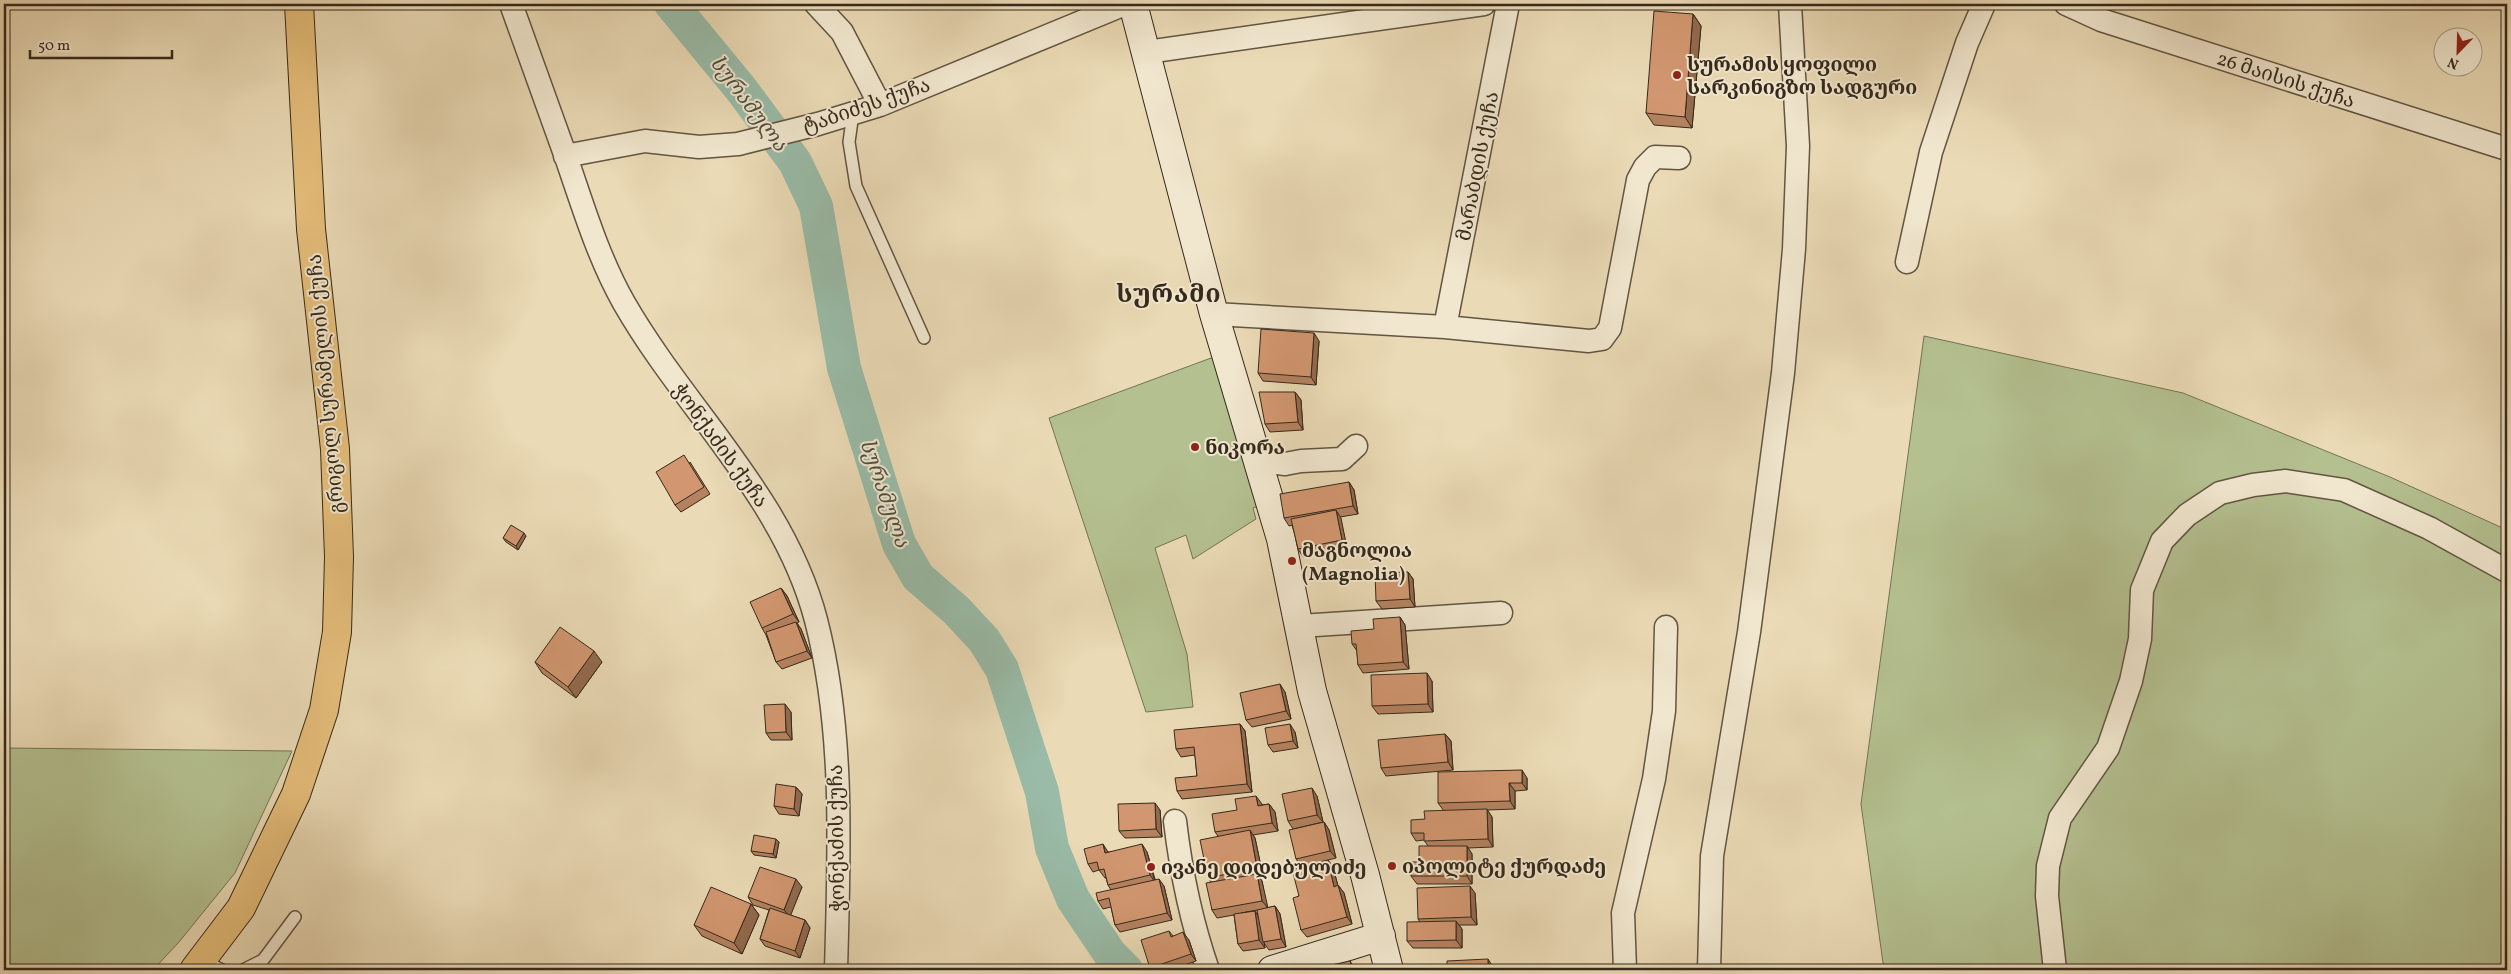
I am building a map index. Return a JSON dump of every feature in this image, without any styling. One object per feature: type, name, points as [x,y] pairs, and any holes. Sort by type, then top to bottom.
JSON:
[{"type":"main road","name":"გრიგოლ სურამელის ქუჩა","points":[[206,967],[241,908],[296,794],[324,710],[337,632],[339,557],[335,449],[312,229],[299,4]]},
{"type":"street","name":"ჭონქაძის ქუჩა","points":[[511,4],[590,228],[624,302],[671,375],[760,495],[800,572],[813,612],[828,677],[838,791],[836,970]]},
{"type":"street","points":[[816,4],[842,32],[880,105]]},
{"type":"street","name":"ტაბიძეს ქუჩა","points":[[566,156],[645,141],[699,147],[738,144],[818,124],[880,105],[1125,4]]},
{"type":"street","points":[[1133,4],[1214,314],[1281,539],[1312,691],[1389,970]]},
{"type":"street","points":[[1147,52],[1484,4]]},
{"type":"street","name":"მარაბდის ქუჩა","points":[[1445,327],[1508,4]]},
{"type":"street","points":[[1709,970],[1712,856],[1749,632],[1783,373],[1794,249],[1798,146],[1790,4]]},
{"type":"street","points":[[1907,262],[1930,152],[1967,43],[1984,4]]},
{"type":"street","name":"26 მაისის ქუჩა","points":[[2066,4],[2103,12],[2507,149]]},
{"type":"street","points":[[1214,314],[1445,327],[1588,341],[1602,339],[1610,328],[1638,180],[1645,167],[1655,158],[1679,158]]},
{"type":"street","points":[[1258,461],[1284,464],[1301,461],[1342,459],[1356,446]]},
{"type":"street","points":[[2054,970],[2046,896],[2048,866],[2060,818],[2108,748],[2131,681],[2140,639],[2142,590],[2162,541],[2187,515],[2220,493],[2253,485],[2286,481],[2344,490],[2429,528],[2507,571]]},
{"type":"street","points":[[1300,626],[1500,613]]},
{"type":"street","points":[[1625,970],[1623,913],[1654,779],[1664,711],[1666,626]]},
{"type":"street","points":[[1175,821],[1180,869],[1196,936],[1208,970]]},
{"type":"street","points":[[1272,970],[1381,936]]},
{"type":"lane","points":[[853,113],[849,142],[856,186],[924,338]]},
{"type":"lane","points":[[243,970],[263,960],[295,917]]},
{"type":"green space","points":[[1924,336],[2183,393],[2390,477],[2507,530],[2507,970],[1884,970],[1861,804]]},
{"type":"green space","points":[[1211,358],[1227,370],[1270,502],[1253,508],[1256,519],[1193,559],[1186,535],[1155,548],[1187,654],[1193,707],[1146,712],[1049,418]]},
{"type":"green space","points":[[4,748],[292,751],[235,873],[179,942],[153,970],[4,970]]},
{"type":"building","name":"სურამის ყოფილი სარკინიგზო სადგური","points":[[1654,11],[1693,14],[1685,117],[1646,113]]},
{"type":"building","points":[[1261,329],[1314,333],[1311,377],[1258,373]]},
{"type":"building","points":[[1259,392],[1295,392],[1298,422],[1265,424]]},
{"type":"building","points":[[684,455],[704,487],[675,505],[656,472]]},
{"type":"building","points":[[1349,482],[1353,506],[1284,518],[1280,494]]},
{"type":"building","points":[[1336,510],[1342,540],[1298,549],[1291,519]]},
{"type":"building","points":[[511,525],[524,533],[516,546],[503,538]]},
{"type":"building","points":[[1408,572],[1410,599],[1376,601],[1375,573]]},
{"type":"building","points":[[781,588],[793,614],[762,628],[750,602]]},
{"type":"building","points":[[1400,617],[1403,662],[1358,665],[1356,644],[1352,644],[1351,631],[1374,629],[1373,619]]},
{"type":"building","points":[[796,622],[807,651],[776,662],[766,632]]},
{"type":"building","points":[[560,627],[594,651],[568,687],[535,662]]},
{"type":"building","points":[[1427,673],[1428,704],[1372,706],[1371,675]]},
{"type":"building","points":[[1280,684],[1286,711],[1246,720],[1240,693]]},
{"type":"building","points":[[785,704],[786,732],[766,733],[764,705]]},
{"type":"building","points":[[1240,724],[1247,784],[1177,791],[1175,778],[1197,776],[1194,747],[1176,749],[1174,730]]},
{"type":"building","points":[[1290,724],[1293,741],[1268,745],[1265,728]]},
{"type":"building","points":[[1445,734],[1448,762],[1381,768],[1378,740]]},
{"type":"building","points":[[1522,770],[1522,783],[1509,783],[1510,801],[1438,803],[1438,772]]},
{"type":"building","points":[[776,784],[796,787],[794,809],[774,806]]},
{"type":"building","points":[[1312,788],[1317,815],[1288,821],[1282,794]]},
{"type":"building","points":[[1256,796],[1258,806],[1269,804],[1272,823],[1215,832],[1212,814],[1237,810],[1235,799]]},
{"type":"building","points":[[1155,803],[1156,829],[1119,831],[1118,804]]},
{"type":"building","points":[[1487,809],[1488,839],[1424,841],[1424,833],[1411,833],[1411,820],[1425,819],[1424,811]]},
{"type":"building","points":[[1324,822],[1330,851],[1296,859],[1289,830]]},
{"type":"building","points":[[1250,830],[1257,868],[1208,878],[1200,840]]},
{"type":"building","points":[[754,835],[776,839],[773,854],[751,851]]},
{"type":"building","points":[[1103,844],[1105,853],[1142,844],[1150,875],[1108,885],[1104,869],[1099,870],[1097,862],[1088,864],[1084,849]]},
{"type":"building","points":[[1419,846],[1467,846],[1467,876],[1411,876],[1411,862],[1419,862]]},
{"type":"building","points":[[1328,860],[1334,887],[1338,885],[1347,917],[1301,930],[1293,898],[1299,896],[1292,869]]},
{"type":"building","points":[[760,867],[796,879],[784,910],[748,897]]},
{"type":"building","points":[[1257,874],[1262,901],[1212,910],[1206,883]]},
{"type":"building","points":[[1159,879],[1167,913],[1115,925],[1109,898],[1098,901],[1096,893]]},
{"type":"building","points":[[1470,886],[1471,917],[1418,919],[1417,888]]},
{"type":"building","points":[[711,887],[751,904],[734,943],[694,925]]},
{"type":"building","points":[[1275,906],[1281,939],[1263,942],[1257,910]]},
{"type":"building","points":[[770,908],[805,920],[795,951],[760,939]]},
{"type":"building","points":[[1255,911],[1259,940],[1238,944],[1234,914]]},
{"type":"building","points":[[1456,921],[1456,940],[1407,941],[1407,922]]},
{"type":"building","points":[[1169,931],[1171,937],[1183,932],[1191,954],[1150,968],[1141,940]]},
{"type":"building","points":[[1488,959],[1488,970],[1447,970],[1447,961]]},
{"type":"building","points":[[1350,961],[1352,970],[1313,970],[1313,969]]},
{"type":"waterway","name":"სურამულა","points":[[671,4],[741,89],[795,162],[816,206],[844,368],[899,544],[918,577],[956,610],[984,640],[1002,669],[1042,792],[1052,848],[1073,899],[1110,954],[1126,970]]},
{"type":"place","name":"სურამის ყოფილი სარკინიგზო სადგური","points":[[1677,75]]},
{"type":"place","name":"ნიკორა","points":[[1195,447]]},
{"type":"place","name":"მაგნოლია (Magnolia)","points":[[1292,561]]},
{"type":"place","name":"იპოლიტე ქურდაძე","points":[[1392,866]]},
{"type":"place","name":"ივანე დიდებულიძე","points":[[1151,867]]},
{"type":"district","name":"სურამი","points":[[1169,293]]}]
